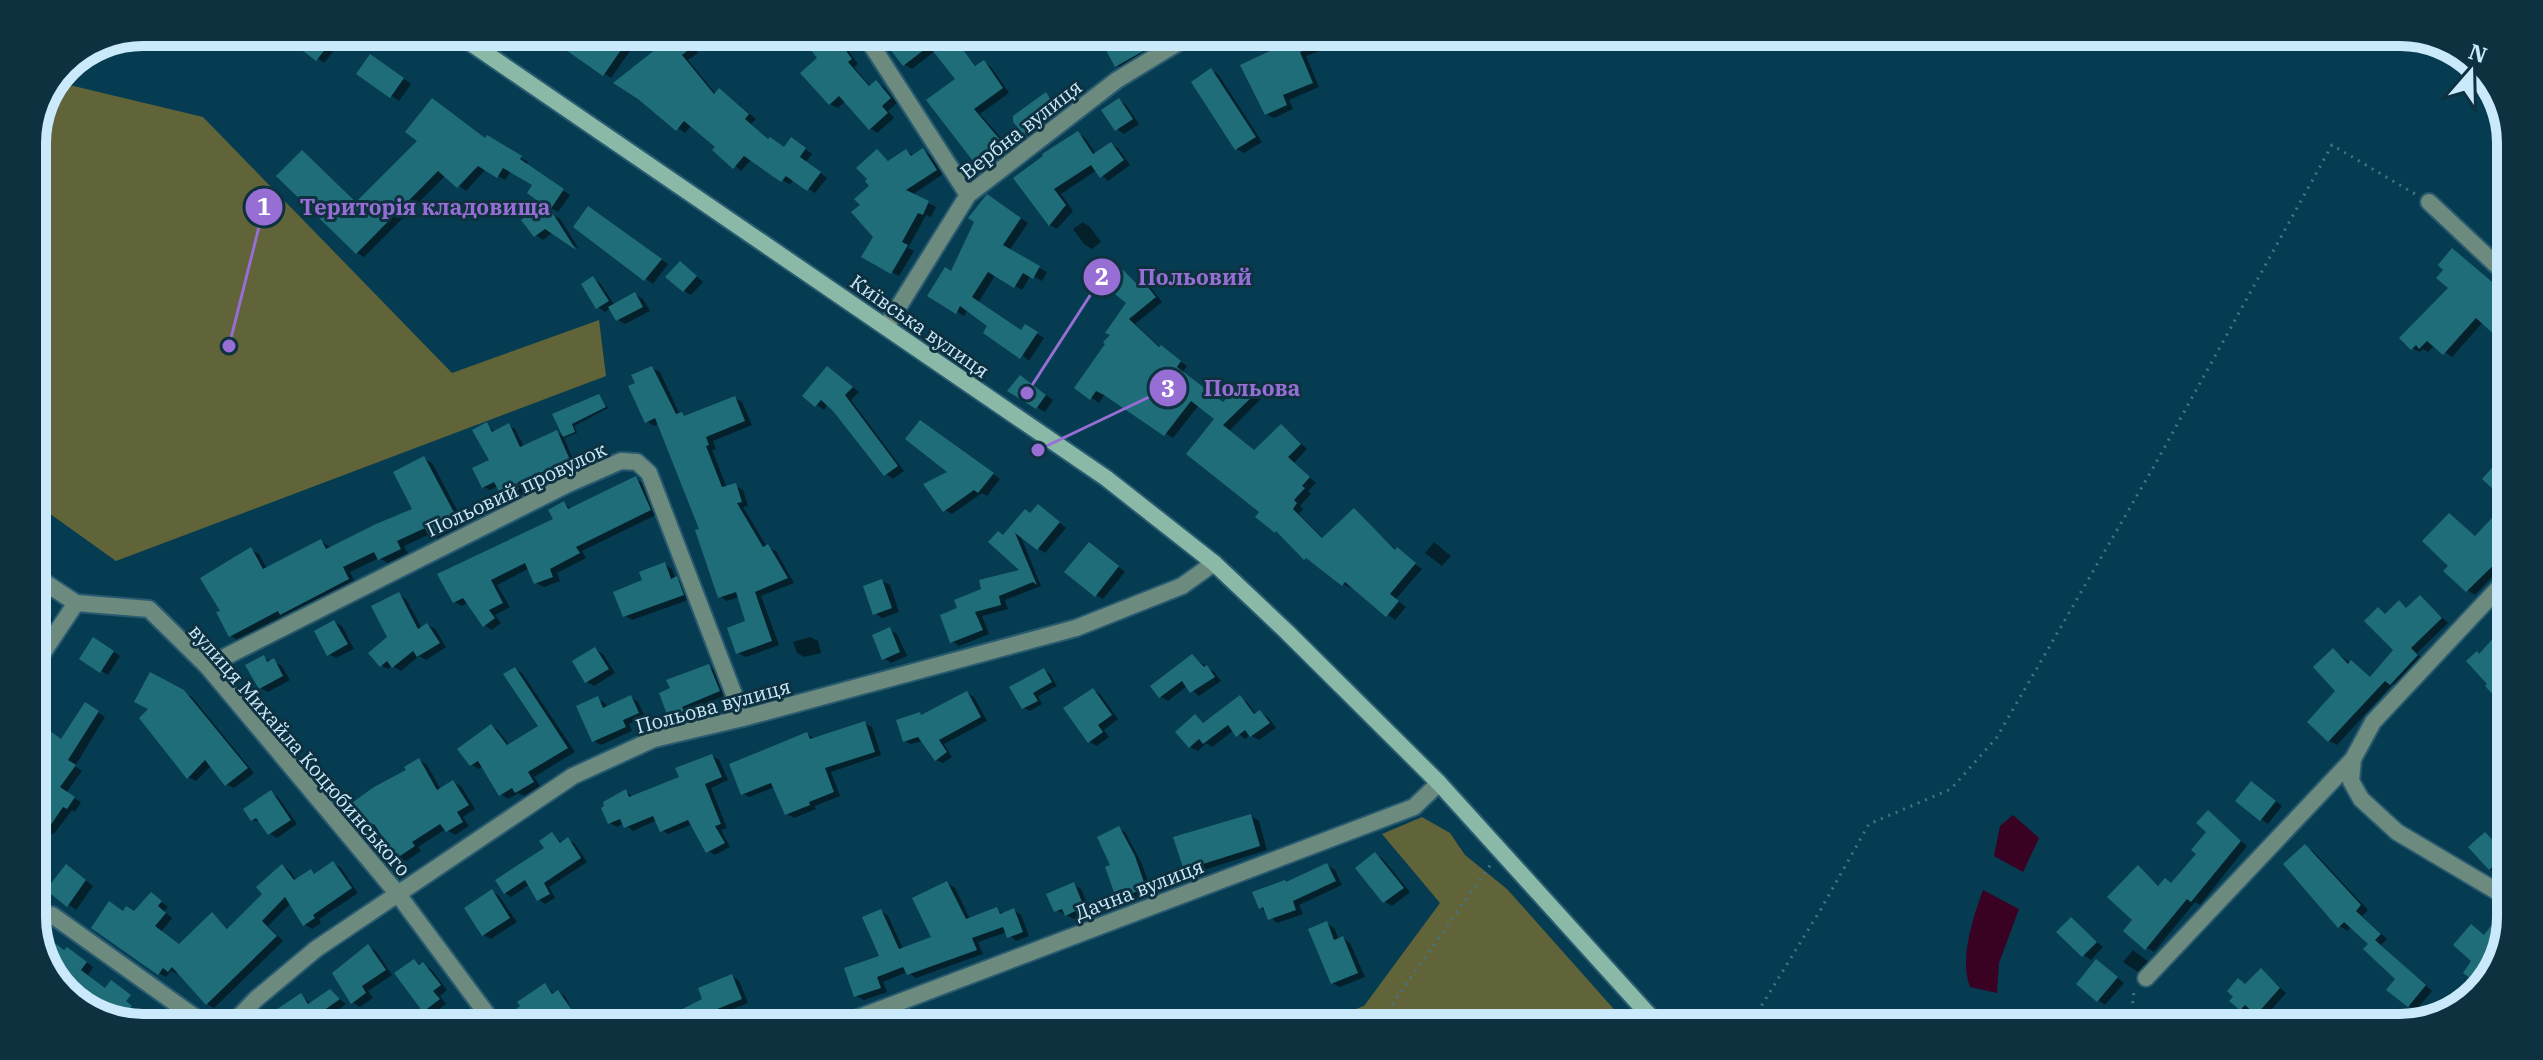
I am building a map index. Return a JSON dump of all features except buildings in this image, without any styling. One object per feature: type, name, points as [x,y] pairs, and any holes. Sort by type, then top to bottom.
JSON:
[{"type":"street","name":"Київська вулиця","points":[[475,46],[1106,478],[1214,563],[1439,783],[1648,1014]]},
{"type":"street","points":[[872,46],[968,195]]},
{"type":"street","name":"Вербна вулиця","points":[[886,327],[968,195],[1117,80],[1173,46]]},
{"type":"street","points":[[2429,202],[2497,266]]},
{"type":"street","name":"Польовий провулок","points":[[207,666],[566,485],[621,461],[637,462],[649,473],[743,718]]},
{"type":"street","name":"Польова вулиця","points":[[242,1014],[316,949],[573,776],[654,739],[1076,628],[1182,586],[1214,563]]},
{"type":"street","name":"вулиця Михайла Коцюбинського","points":[[46,583],[76,603],[149,609],[207,666],[397,893],[487,1014]]},
{"type":"street","points":[[2146,978],[2353,759],[2373,722],[2497,590]]},
{"type":"street","points":[[46,648],[76,603]]},
{"type":"street","points":[[2353,759],[2351,781],[2361,799],[2397,832],[2497,891]]},
{"type":"street","name":"Дачна вулиця","points":[[868,1014],[1414,807],[1439,783]]},
{"type":"street","points":[[52,915],[191,1014]]},
{"type":"path","points":[[1756,1014],[1869,824],[1951,789],[1997,737],[2183,415],[2332,145],[2429,202]]},
{"type":"path","points":[[1385,1014],[1500,852]]},
{"type":"path","points":[[2131,1014],[2134,989],[2146,978]]},
{"type":"green space","points":[[66,84],[203,117],[452,373],[599,320],[606,376],[116,561],[46,511],[46,136],[49,118]]},
{"type":"green space","points":[[1422,817],[1450,833],[1465,855],[1507,889],[1618,1014],[1342,1014],[1364,1006],[1440,903],[1382,834]]},
{"type":"shaded area","points":[[2013,815],[2039,838],[2023,872],[1994,856],[2000,826]]},
{"type":"shaded area","points":[[1983,890],[2019,909],[1999,963],[1997,993],[1970,987],[1967,976],[1969,938]]},
{"type":"place","name":"Територія кладовища","points":[[229,346]]},
{"type":"place","name":"Польовий","points":[[1027,393]]},
{"type":"place","name":"Польова","points":[[1038,450]]}]
